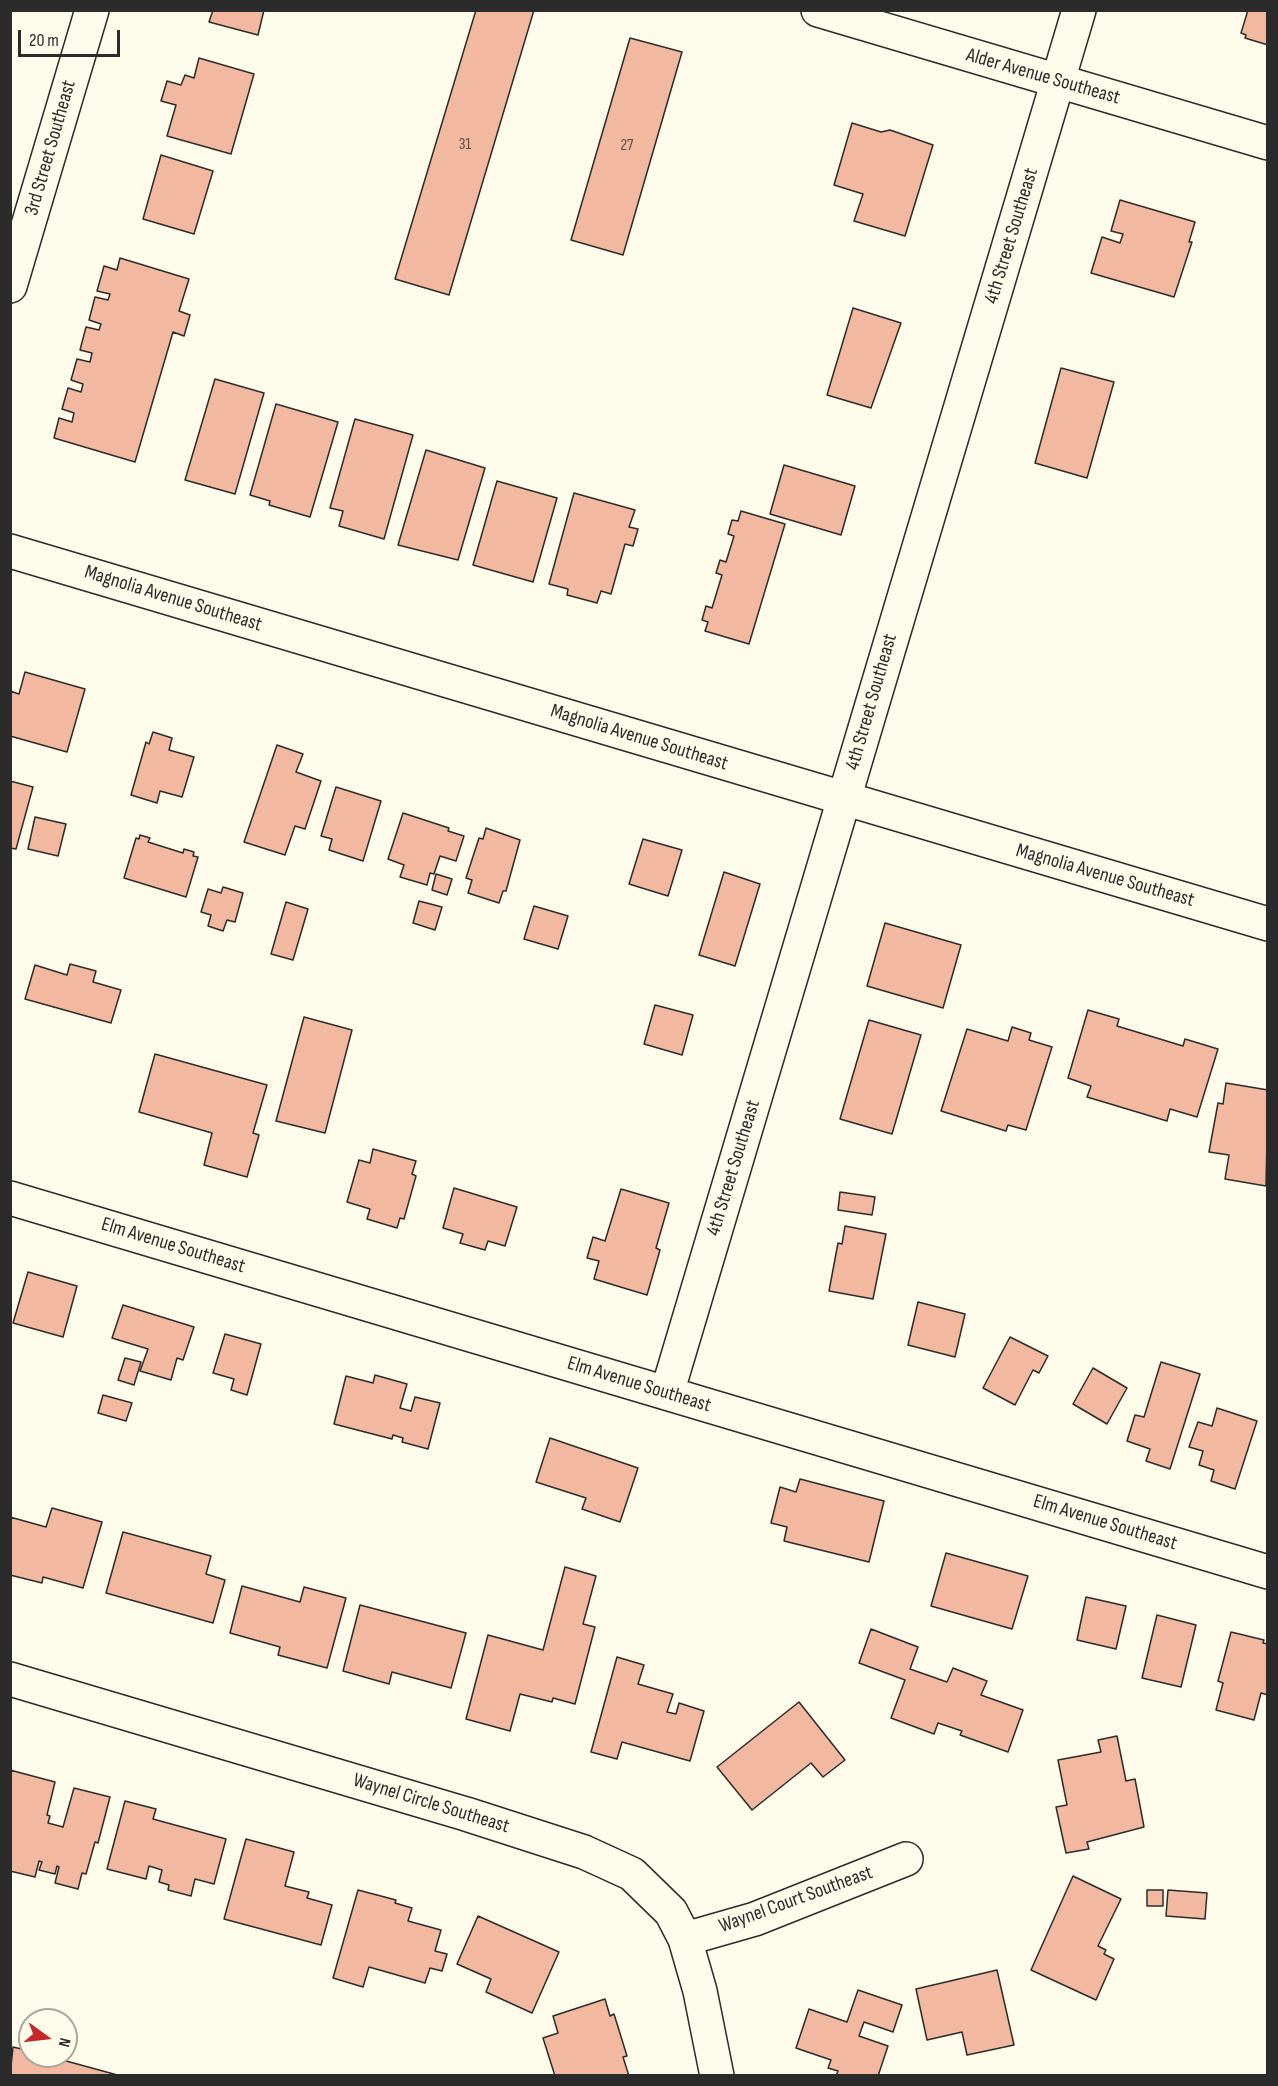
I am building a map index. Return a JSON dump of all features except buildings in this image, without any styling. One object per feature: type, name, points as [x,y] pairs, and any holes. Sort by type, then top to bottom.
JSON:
[{"type":"street","name":"3rd Street Southeast","points":[[10,286],[92,10]]},
{"type":"street","name":"Alder Avenue Southeast","points":[[818,10],[1268,143]]},
{"type":"street","name":"4th Street Southeast","points":[[667,1394],[1079,10]]},
{"type":"street","name":"Magnolia Avenue Southeast","points":[[10,551],[1268,924]]},
{"type":"street","name":"Elm Avenue Southeast","points":[[10,1198],[1268,1572]]},
{"type":"street","name":"Waynel Circle Southeast","points":[[10,1679],[455,1810],[584,1852],[632,1874],[672,1912],[685,1939],[700,1991],[717,2076]]},
{"type":"street","name":"Waynel Court Southeast","points":[[685,1939],[755,1919],[906,1859]]}]
